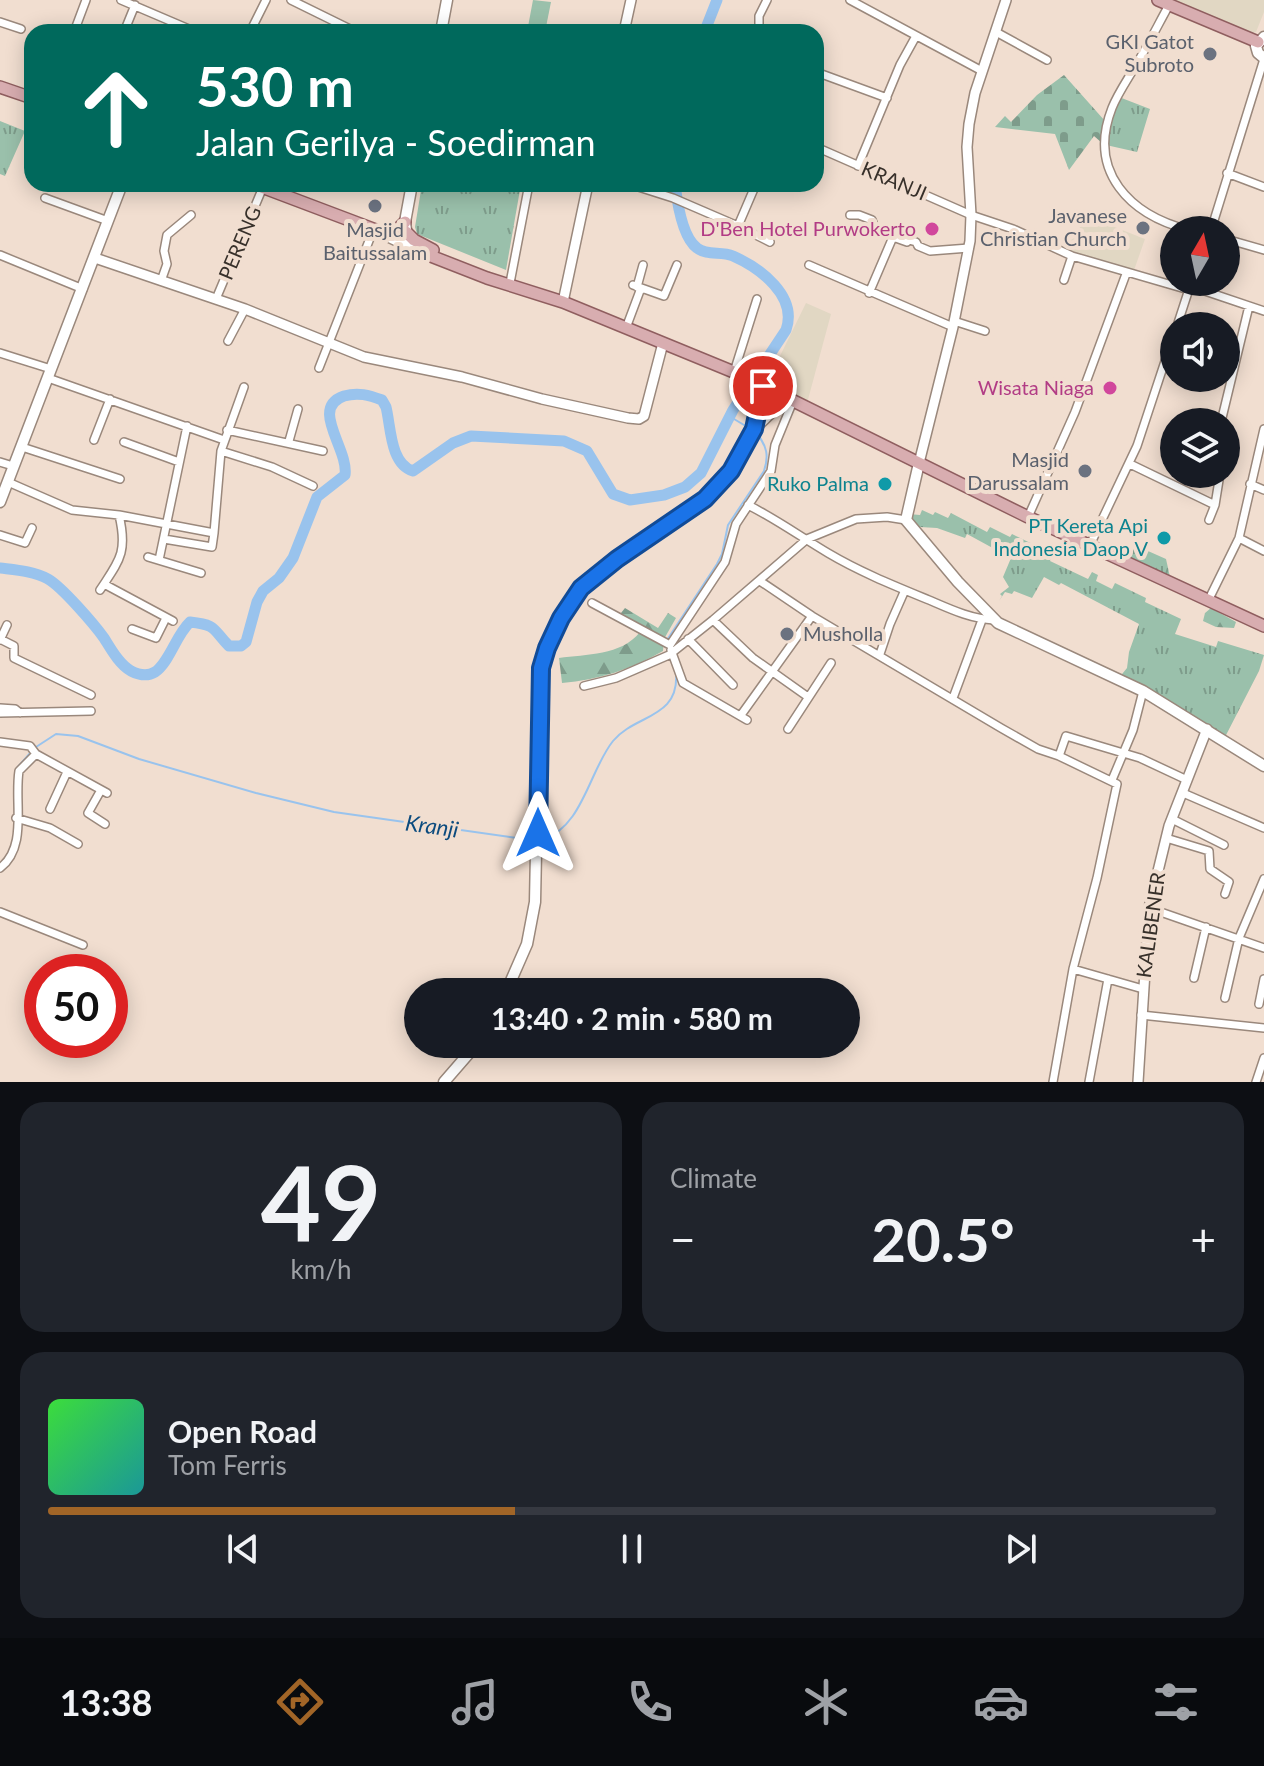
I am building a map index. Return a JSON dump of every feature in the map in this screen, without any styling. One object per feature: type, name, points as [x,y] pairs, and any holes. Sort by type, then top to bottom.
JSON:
[{"type":"main road","points":[[442,24],[447,0]]},
{"type":"main road","points":[[1164,2],[1261,40],[1256,50],[1264,58]]},
{"type":"main road","points":[[0,87],[24,95]]},
{"type":"main road","points":[[0,502],[119,192]]},
{"type":"main road","points":[[274,192],[392,235],[406,227]]},
{"type":"main road","points":[[406,227],[411,192]]},
{"type":"main road","points":[[406,227],[425,247],[498,275],[507,282]]},
{"type":"main road","points":[[380,231],[423,253],[563,302],[737,374],[1028,517],[1264,626]]},
{"type":"main road","points":[[753,432],[761,386]]},
{"type":"main road","points":[[512,978],[527,944],[535,902],[541,668],[561,618],[581,588],[599,572],[705,499],[720,485],[753,432],[789,399]]},
{"type":"main road","points":[[919,463],[906,520],[995,620],[1016,633],[1143,691],[1264,766]]},
{"type":"main road","points":[[444,1082],[465,1058]]},
{"type":"street","points":[[77,24],[86,0]]},
{"type":"street","points":[[121,0],[178,24]]},
{"type":"street","points":[[254,24],[266,0]]},
{"type":"street","points":[[291,0],[340,24]]},
{"type":"street","points":[[626,24],[631,0]]},
{"type":"street","points":[[759,24],[759,16],[767,0]]},
{"type":"street","points":[[850,0],[982,71]]},
{"type":"street","points":[[919,463],[954,324],[969,248],[971,215],[967,147],[975,93],[1006,0]]},
{"type":"street","points":[[1160,219],[1134,206],[1111,176],[1106,158],[1106,138],[1111,109],[1164,2]]},
{"type":"street","points":[[127,24],[135,5]]},
{"type":"street","points":[[0,22],[21,29]]},
{"type":"street","points":[[996,32],[1047,60]]},
{"type":"street","points":[[861,167],[900,65],[916,36]]},
{"type":"street","points":[[1215,216],[1264,58]]},
{"type":"street","points":[[824,75],[887,98]]},
{"type":"street","name":"KRANJI","points":[[824,151],[1072,256],[1126,274],[1160,280]]},
{"type":"street","points":[[1227,173],[1264,187]]},
{"type":"street","name":"PERENG","points":[[216,299],[256,192]]},
{"type":"street","points":[[507,282],[527,192]]},
{"type":"street","points":[[563,302],[586,192]]},
{"type":"street","points":[[654,192],[686,202],[770,242]]},
{"type":"street","points":[[738,226],[753,192]]},
{"type":"street","points":[[45,198],[108,221]]},
{"type":"street","points":[[161,281],[167,264],[165,239],[170,231],[191,215]]},
{"type":"street","points":[[850,215],[872,220],[875,228],[907,242],[916,242],[930,251],[969,248]]},
{"type":"street","points":[[319,368],[380,231]]},
{"type":"street","points":[[869,293],[893,237]]},
{"type":"street","points":[[1240,243],[1264,250]]},
{"type":"street","points":[[0,255],[83,289]]},
{"type":"street","points":[[1064,280],[1072,256]]},
{"type":"street","points":[[95,258],[245,309],[364,357],[639,419],[644,416],[663,343]]},
{"type":"street","points":[[626,328],[643,265]]},
{"type":"street","points":[[637,287],[664,296],[677,265]]},
{"type":"street","points":[[809,265],[869,293],[954,324],[985,331]]},
{"type":"street","points":[[1028,517],[1075,412],[1126,274]]},
{"type":"street","name":"KRANJI","points":[[1220,296],[1264,311]]},
{"type":"street","points":[[737,374],[757,299]]},
{"type":"street","points":[[1224,408],[1249,306]]},
{"type":"street","points":[[228,341],[245,309]]},
{"type":"street","points":[[0,353],[110,399],[224,440]]},
{"type":"street","points":[[1090,545],[1130,464],[1160,375]]},
{"type":"street","points":[[164,539],[212,547],[221,451],[244,387]]},
{"type":"street","points":[[94,440],[110,399]]},
{"type":"street","points":[[667,650],[725,562],[733,530],[771,471],[775,445],[789,399]]},
{"type":"street","points":[[289,441],[298,409]]},
{"type":"street","points":[[159,560],[187,426]]},
{"type":"street","points":[[1208,601],[1239,538],[1264,429]]},
{"type":"street","points":[[227,430],[289,441],[323,451]]},
{"type":"street","points":[[124,442],[179,462]]},
{"type":"street","points":[[22,447],[120,479]]},
{"type":"street","points":[[221,451],[272,467],[313,486]]},
{"type":"street","points":[[0,462],[13,466]]},
{"type":"street","points":[[1130,464],[1215,505]]},
{"type":"street","points":[[8,482],[72,510],[119,515],[214,533]]},
{"type":"street","points":[[1250,484],[1264,490]]},
{"type":"street","points":[[1209,520],[1218,488]]},
{"type":"street","points":[[748,505],[827,553],[905,590],[982,620],[995,620]]},
{"type":"street","points":[[119,515],[122,540],[119,560],[102,587],[170,619],[156,638],[132,629]]},
{"type":"street","points":[[584,686],[616,678],[688,639],[807,539],[856,519],[887,517],[906,520]]},
{"type":"street","points":[[0,535],[25,543],[32,528]]},
{"type":"street","points":[[1239,538],[1264,551]]},
{"type":"street","points":[[148,557],[201,573]]},
{"type":"street","points":[[760,581],[812,616],[1038,749],[1117,784],[1073,969],[1053,1082]]},
{"type":"street","points":[[880,654],[905,590]]},
{"type":"street","points":[[592,603],[667,650],[686,686],[744,718],[812,616]]},
{"type":"street","points":[[713,620],[772,673],[808,697]]},
{"type":"street","points":[[953,698],[982,620]]},
{"type":"street","points":[[7,625],[0,639],[14,646],[14,658],[91,695]]},
{"type":"street","points":[[688,639],[733,685]]},
{"type":"street","points":[[788,729],[831,663]]},
{"type":"street","points":[[1112,780],[1125,753],[1143,691]]},
{"type":"street","points":[[0,710],[15,709],[20,713],[91,711]]},
{"type":"street","name":"KALIBENER","points":[[1138,1082],[1149,908],[1172,819],[1207,729]]},
{"type":"street","points":[[1059,756],[1066,736],[1125,753],[1187,780]]},
{"type":"street","points":[[0,742],[34,752],[104,792],[88,813],[105,824]]},
{"type":"street","points":[[0,868],[9,861],[18,845],[19,771],[34,752]]},
{"type":"street","points":[[50,809],[67,772]]},
{"type":"street","points":[[1183,793],[1264,828]]},
{"type":"street","points":[[16,818],[44,825],[78,844]]},
{"type":"street","points":[[1172,819],[1224,845]]},
{"type":"street","points":[[1166,838],[1209,851],[1210,869],[1229,882],[1225,894]]},
{"type":"street","points":[[1225,998],[1239,938],[1264,879]]},
{"type":"street","points":[[1149,908],[1264,948]]},
{"type":"street","points":[[0,912],[83,945]]},
{"type":"street","points":[[1194,978],[1206,927]]},
{"type":"street","points":[[1073,969],[1143,989]]},
{"type":"street","points":[[1089,1082],[1108,979]]},
{"type":"street","points":[[1259,1004],[1264,979]]},
{"type":"street","points":[[1141,1015],[1264,1028]]},
{"type":"street","points":[[1256,1082],[1264,1058]]},
{"type":"shaded area","points":[[1158,0],[1264,0],[1264,12],[1256,32],[1242,35]]},
{"type":"shaded area","points":[[1084,215],[1145,239],[1133,273],[1056,250],[1077,236]]},
{"type":"shaded area","points":[[806,303],[831,314],[806,407],[759,385],[779,358]]},
{"type":"green space","points":[[533,0],[551,2],[547,24],[528,24]]},
{"type":"green space","points":[[1064,75],[1105,121],[1102,143],[1094,136],[1069,170],[1055,134],[995,127],[1005,116],[1011,122],[1037,95]]},
{"type":"green space","points":[[1119,97],[1150,109],[1137,152],[1106,145],[1115,100]]},
{"type":"green space","points":[[0,121],[24,133],[5,176],[0,174]]},
{"type":"green space","points":[[421,192],[520,192],[506,270],[417,234],[415,227]]},
{"type":"green space","points":[[922,510],[948,518],[951,513],[987,532],[990,527],[1010,537],[1012,534],[1053,554],[1050,561],[1088,579],[1092,572],[1098,575],[1096,581],[1112,589],[1115,583],[1146,598],[1145,602],[1181,619],[1175,634],[1216,647],[1218,641],[1264,655],[1224,739],[1118,679],[1127,668],[1139,624],[1044,577],[1032,598],[1014,591],[1012,594],[1005,592],[999,601],[1000,594],[1009,587],[1003,577],[1011,558],[967,534],[965,538],[937,528],[920,527],[916,534],[909,514],[920,515]]},
{"type":"green space","points":[[1139,547],[1166,559],[1170,577],[1122,554]]},
{"type":"green space","points":[[625,608],[658,628],[668,613],[676,618],[664,639],[663,651],[614,673],[562,683],[559,658],[613,650],[640,632],[617,618]]},
{"type":"green space","points":[[1211,608],[1236,622],[1234,628],[1216,627],[1203,621],[1205,613]]},
{"type":"waterway","name":"Kranji","points":[[708,24],[717,0]]},
{"type":"waterway","name":"Kranji","points":[[0,568],[36,574],[54,583],[93,624],[123,664],[137,674],[149,675],[160,668],[190,622],[210,626],[229,646],[241,646],[246,642],[263,591],[279,578],[293,558],[317,497],[345,475],[330,410],[334,402],[354,394],[382,400],[396,453],[405,467],[413,471],[453,443],[471,436],[564,441],[587,451],[613,494],[630,500],[664,495],[685,487],[701,473],[733,410],[786,330],[788,318],[782,295],[765,276],[733,256],[705,252],[692,243],[681,218],[676,192]]},
{"type":"waterway","name":"Kranji","points":[[729,416],[749,428]]},
{"type":"waterway","name":"Kranji","points":[[667,640],[717,564],[728,525],[764,471],[766,451],[757,434]]},
{"type":"waterway","name":"Kranji","points":[[542,840],[556,833],[576,811],[613,741],[671,699],[676,672]]},
{"type":"waterway","name":"Kranji","points":[[36,747],[56,734],[78,736],[139,759],[334,812],[531,840]]},
{"type":"waterway","name":"Kranji","points":[[15,780],[17,768],[31,752]]},
{"type":"place","name":"GKI Gatot Subroto","points":[[1210,54]]},
{"type":"place","name":"Masjid Baitussalam","points":[[375,206]]},
{"type":"place","name":"Javanese Christian Church","points":[[1143,228]]},
{"type":"place","name":"D'Ben Hotel Purwokerto","points":[[932,229]]},
{"type":"place","name":"Wisata Niaga","points":[[1110,388]]},
{"type":"place","name":"Masjid Darussalam","points":[[1085,471]]},
{"type":"place","name":"Ruko Palma","points":[[885,484]]},
{"type":"place","name":"PT Kereta Api Indonesia Daop V","points":[[1164,538]]},
{"type":"place","name":"Musholla","points":[[787,634]]},
{"type":"route","points":[[538,833],[541,668],[561,618],[581,588],[599,572],[705,499],[720,485],[754,429],[763,386]]}]
